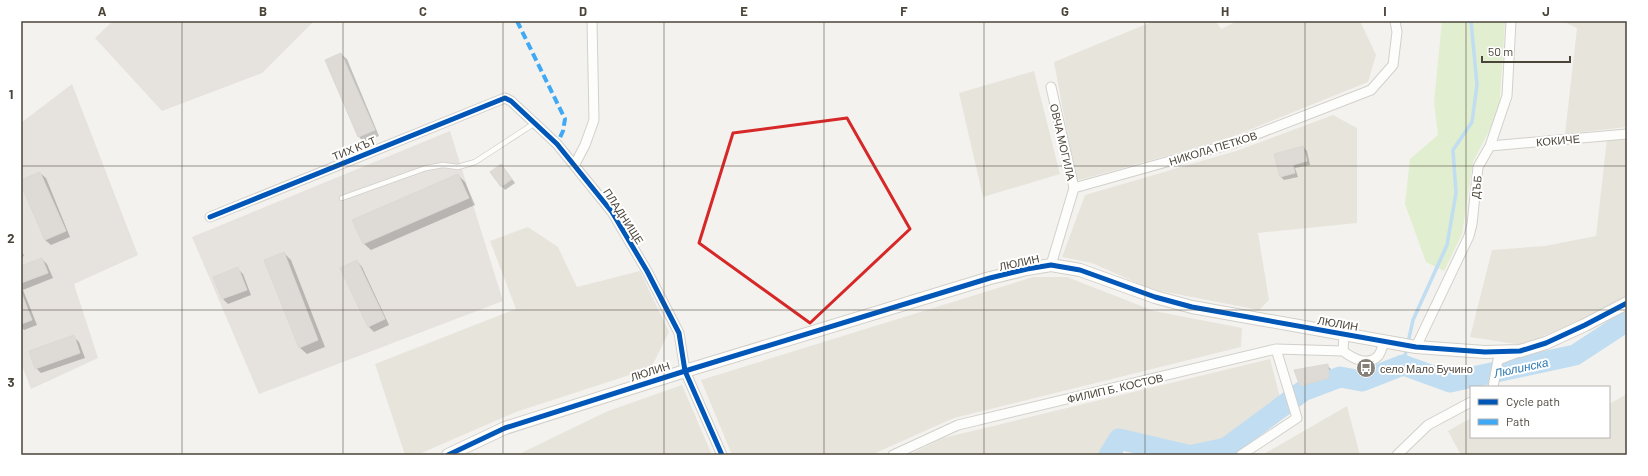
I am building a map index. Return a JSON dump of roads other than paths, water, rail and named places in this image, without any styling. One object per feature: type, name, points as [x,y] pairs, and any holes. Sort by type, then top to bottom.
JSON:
[{"type":"street","points":[[575,164],[585,145],[594,120],[592,21]]},
{"type":"street","name":"НИКОЛА ПЕТКОВ","points":[[1074,188],[1234,143],[1371,90],[1393,65],[1397,32],[1395,21]]},
{"type":"street","name":"ДЪБ","points":[[1416,347],[1469,236],[1472,224],[1478,167],[1490,146],[1507,96],[1511,21]]},
{"type":"street","name":"ОВЧА МОГИЛА","points":[[1051,87],[1074,188],[1051,265]]},
{"type":"street","name":"ПЛАДНИЩЕ","points":[[505,98],[512,101],[557,144],[575,164],[612,212],[647,271],[679,333],[685,371],[722,455]]},
{"type":"street","name":"ТИХ КЪТ","points":[[210,218],[505,98]]},
{"type":"street","name":"КОКИЧЕ","points":[[1490,146],[1627,134]]},
{"type":"street","name":"ЛЮЛИН","points":[[448,455],[505,428],[685,371],[990,278],[1051,265],[1080,270],[1155,297],[1192,307],[1416,347],[1485,352],[1520,351],[1546,343],[1627,303]]},
{"type":"street","points":[[1344,334],[1343,351],[1353,359],[1370,361],[1379,356],[1384,341]]},
{"type":"street","points":[[1241,455],[1297,418],[1276,349]]},
{"type":"street","name":"ФИЛИП Б. КОСТОВ","points":[[893,455],[958,425],[1276,349],[1343,351]]},
{"type":"street","points":[[1493,386],[1498,360],[1520,351]]},
{"type":"street","points":[[1397,455],[1428,425],[1470,403]]},
{"type":"lane","points":[[342,198],[426,168],[443,165],[458,167],[475,162],[535,123]]},
{"type":"waterway","points":[[1403,365],[1413,320],[1447,245],[1456,193],[1453,150],[1472,122],[1477,85],[1471,21]]},
{"type":"waterway","name":"Люлинска","points":[[1193,455],[1226,448],[1303,391],[1340,377],[1362,381],[1403,365],[1450,382],[1575,355],[1627,321]]},
{"type":"waterway","name":"Люлинска","points":[[1109,455],[1119,439],[1187,455]]},
{"type":"place","name":"село Мало Бучино","points":[[1366,368]]}]
